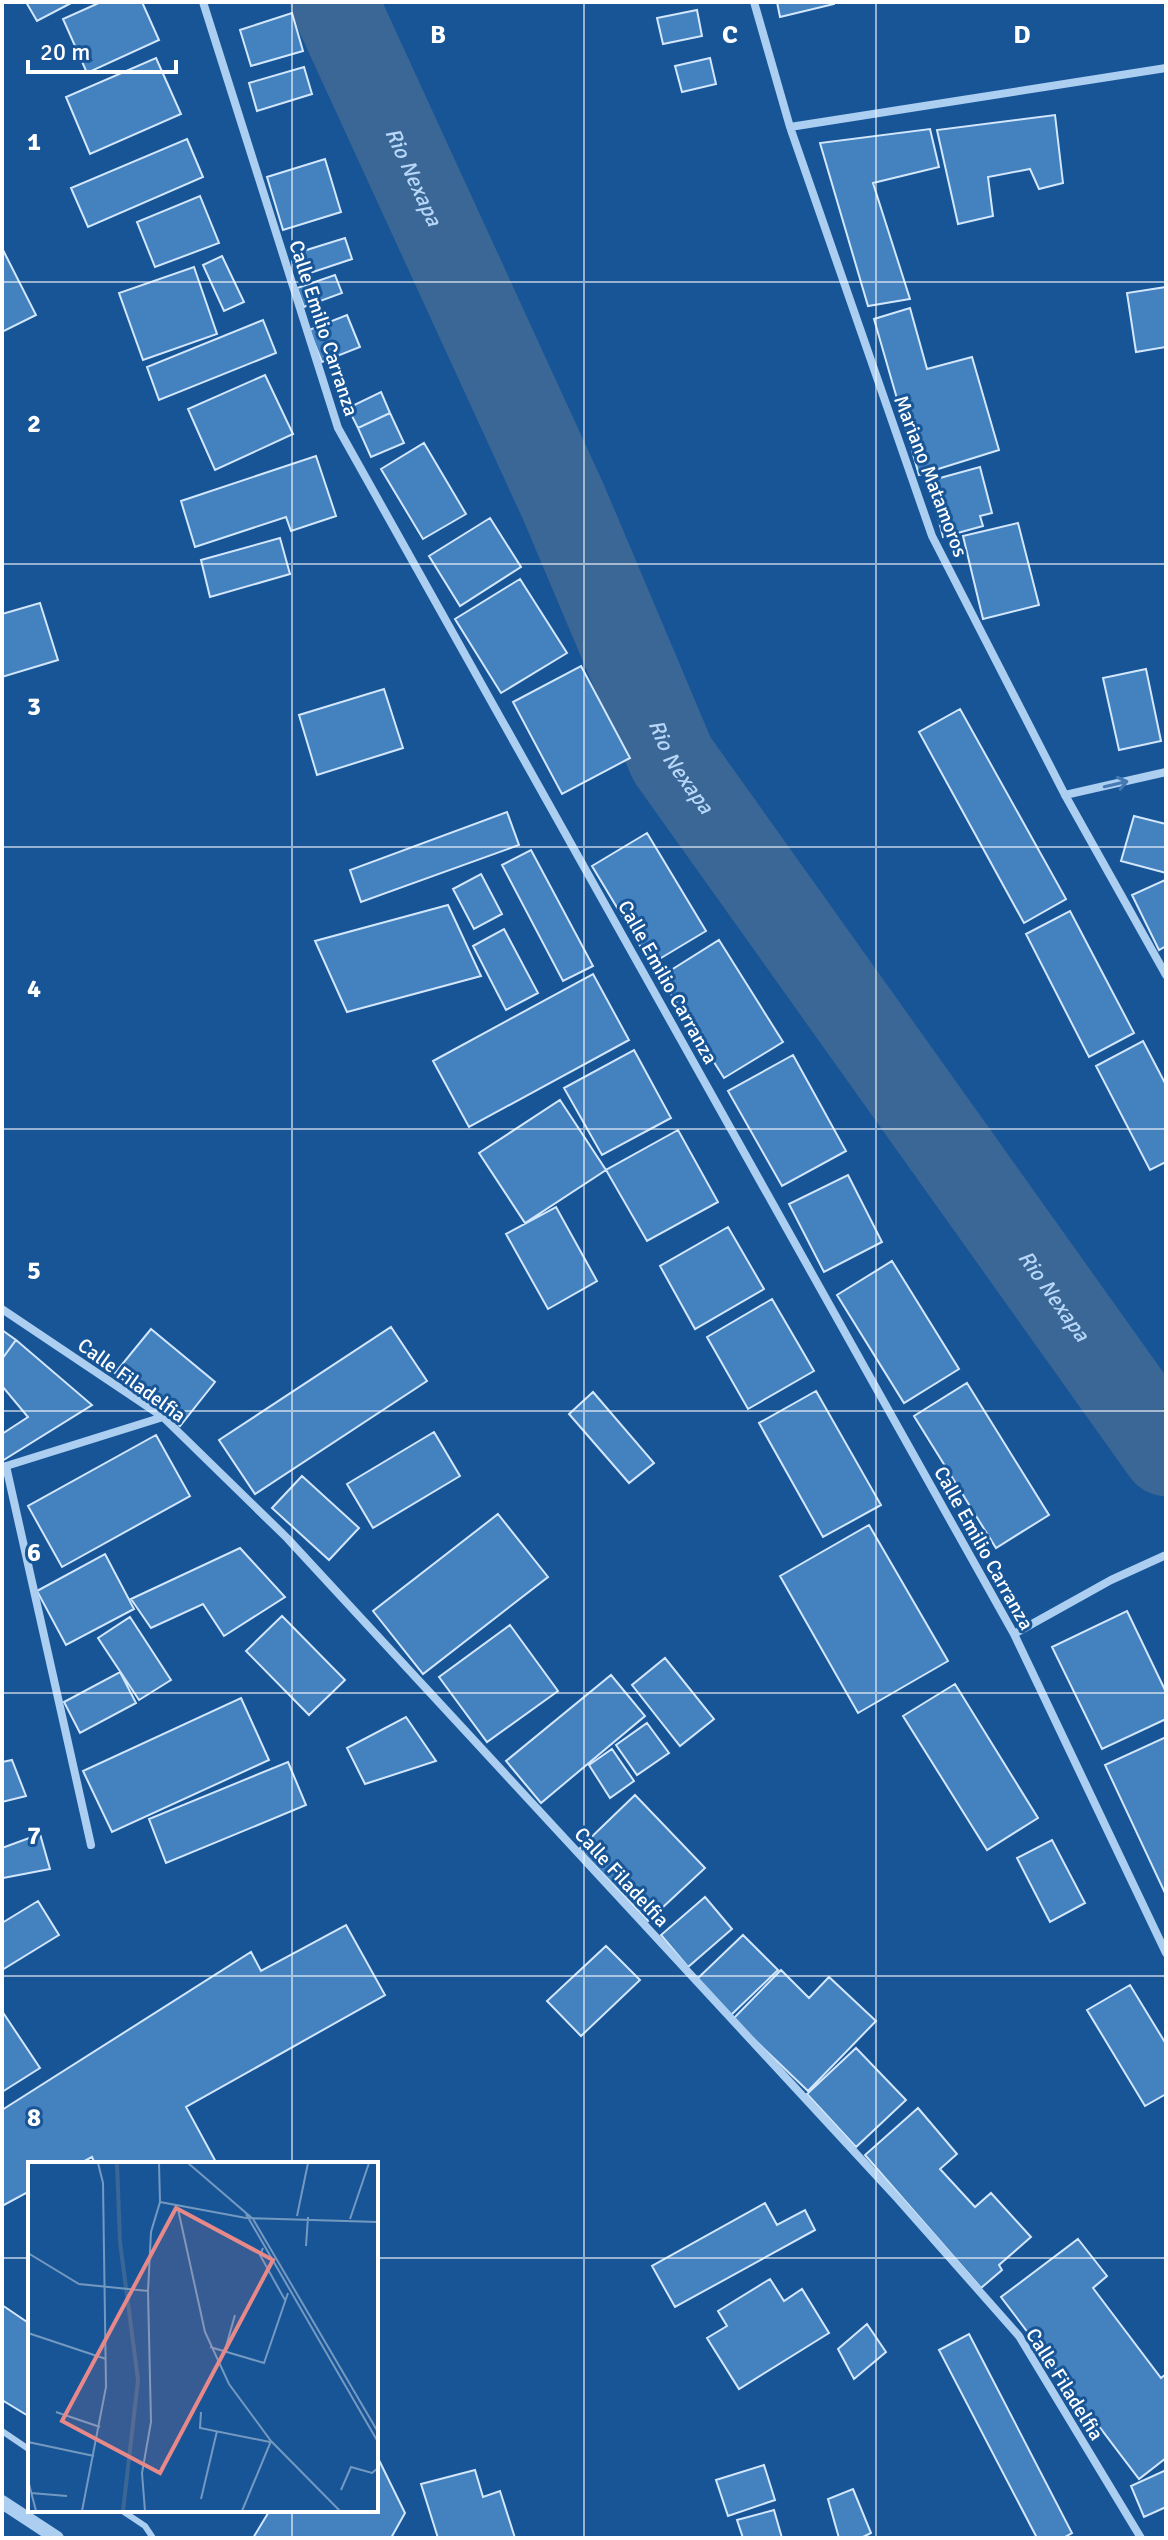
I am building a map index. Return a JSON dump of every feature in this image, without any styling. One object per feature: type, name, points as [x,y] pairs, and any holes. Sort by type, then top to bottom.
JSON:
[{"type":"street","name":"Calle Emilio Carranza","points":[[203,2],[338,428],[1014,1634],[1166,1953]]},
{"type":"street","name":"Mariano Matamoros","points":[[754,2],[790,127],[932,536],[1065,795],[1166,975]]},
{"type":"street","points":[[790,127],[1166,68]]},
{"type":"street","points":[[1065,795],[1166,772]]},
{"type":"street","name":"Calle Filadelfia","points":[[2,1309],[163,1417],[287,1538],[887,2187],[1019,2336],[1141,2538]]},
{"type":"street","points":[[91,1845],[4,1467],[163,1417]]},
{"type":"street","points":[[1014,1634],[1111,1580],[1166,1555]]},
{"type":"street","points":[[2,2502],[57,2538]]},
{"type":"lane","points":[[2,2431],[28,2449]]},
{"type":"lane","points":[[124,2512],[145,2526],[153,2538]]},
{"type":"building","points":[[26,2],[73,2],[37,21]]},
{"type":"building","points":[[101,2],[142,2],[159,40],[87,73],[63,19]]},
{"type":"building","points":[[777,2],[834,2],[834,4],[780,17]]},
{"type":"building","points":[[697,10],[702,36],[663,44],[657,18]]},
{"type":"building","points":[[292,13],[303,51],[251,66],[240,30]]},
{"type":"building","points":[[156,58],[181,114],[90,154],[66,97]]},
{"type":"building","points":[[710,58],[716,84],[682,92],[675,66]]},
{"type":"building","points":[[304,67],[312,94],[257,111],[249,83]]},
{"type":"building","points":[[1055,115],[1063,183],[1039,189],[1030,169],[988,177],[993,216],[958,224],[937,130]]},
{"type":"building","points":[[930,129],[939,167],[873,183],[910,299],[868,306],[820,143]]},
{"type":"building","points":[[187,139],[203,177],[88,227],[71,188]]},
{"type":"building","points":[[325,159],[341,212],[283,230],[267,177]]},
{"type":"building","points":[[200,196],[219,243],[155,267],[137,222]]},
{"type":"building","points":[[345,238],[352,259],[304,275],[297,253]]},
{"type":"building","points":[[2,248],[36,315],[2,332]]},
{"type":"building","points":[[222,256],[244,302],[224,311],[203,265]]},
{"type":"building","points":[[194,267],[217,334],[143,360],[119,293]]},
{"type":"building","points":[[335,275],[342,293],[304,307],[297,288]]},
{"type":"building","points":[[1166,287],[1166,347],[1136,352],[1127,293]]},
{"type":"building","points":[[910,308],[927,369],[972,357],[999,450],[919,475],[874,319]]},
{"type":"building","points":[[347,315],[360,347],[322,362],[309,330]]},
{"type":"building","points":[[263,320],[276,353],[159,400],[147,367]]},
{"type":"building","points":[[265,375],[293,434],[215,470],[188,409]]},
{"type":"building","points":[[381,392],[390,413],[358,428],[348,408]]},
{"type":"building","points":[[390,413],[404,443],[371,457],[358,428]]},
{"type":"building","points":[[424,443],[466,514],[423,539],[381,469]]},
{"type":"building","points":[[316,456],[336,516],[291,531],[286,517],[195,547],[181,501]]},
{"type":"building","points":[[980,467],[992,513],[980,516],[983,526],[943,537],[929,481]]},
{"type":"building","points":[[490,518],[521,567],[460,606],[429,556]]},
{"type":"building","points":[[1018,523],[1039,605],[983,619],[963,536]]},
{"type":"building","points":[[280,538],[290,574],[210,597],[201,560]]},
{"type":"building","points":[[520,579],[567,653],[501,693],[455,619]]},
{"type":"building","points":[[40,603],[58,660],[2,677],[2,614]]},
{"type":"building","points":[[581,666],[630,758],[562,794],[513,702]]},
{"type":"building","points":[[1146,669],[1161,741],[1119,750],[1103,678]]},
{"type":"building","points":[[384,689],[403,748],[317,775],[299,715]]},
{"type":"building","points":[[960,709],[1066,899],[1024,923],[919,732]]},
{"type":"building","points":[[507,812],[519,845],[361,902],[350,870]]},
{"type":"building","points":[[1134,816],[1166,824],[1166,873],[1121,861]]},
{"type":"building","points":[[647,833],[706,931],[651,964],[592,866]]},
{"type":"building","points":[[531,850],[593,966],[563,981],[502,865]]},
{"type":"building","points":[[481,874],[502,914],[474,929],[453,889]]},
{"type":"building","points":[[1165,880],[1166,946],[1159,950],[1132,895]]},
{"type":"building","points":[[448,905],[481,976],[347,1012],[315,941]]},
{"type":"building","points":[[1070,911],[1134,1033],[1089,1057],[1026,934]]},
{"type":"building","points":[[504,929],[538,993],[506,1010],[473,946]]},
{"type":"building","points":[[719,940],[783,1042],[724,1078],[660,977]]},
{"type":"building","points":[[593,974],[629,1040],[469,1127],[433,1061]]},
{"type":"building","points":[[1143,1041],[1166,1085],[1166,1162],[1150,1170],[1096,1066]]},
{"type":"building","points":[[634,1050],[671,1118],[602,1155],[564,1088]]},
{"type":"building","points":[[793,1055],[846,1151],[782,1186],[728,1091]]},
{"type":"building","points":[[560,1100],[606,1170],[525,1223],[479,1153]]},
{"type":"building","points":[[678,1130],[718,1202],[647,1241],[606,1170]]},
{"type":"building","points":[[848,1175],[882,1242],[824,1272],[789,1204]]},
{"type":"building","points":[[556,1207],[597,1281],[548,1309],[506,1234]]},
{"type":"building","points":[[728,1227],[764,1289],[695,1329],[660,1266]]},
{"type":"building","points":[[892,1261],[959,1369],[904,1403],[837,1295]]},
{"type":"building","points":[[772,1299],[814,1371],[748,1409],[707,1337]]},
{"type":"building","points":[[391,1327],[427,1381],[255,1494],[219,1440]]},
{"type":"building","points":[[151,1329],[215,1382],[180,1426],[115,1373]]},
{"type":"building","points":[[2,1330],[16,1340],[2,1359]]},
{"type":"building","points":[[16,1340],[92,1405],[2,1461],[2,1434],[28,1417],[2,1386],[2,1359]]},
{"type":"building","points":[[967,1383],[1049,1515],[996,1548],[914,1416]]},
{"type":"building","points":[[816,1391],[881,1505],[823,1537],[759,1423]]},
{"type":"building","points":[[593,1392],[654,1463],[629,1483],[569,1414]]},
{"type":"building","points":[[434,1432],[460,1476],[373,1528],[347,1484]]},
{"type":"building","points":[[156,1435],[190,1496],[62,1567],[28,1506]]},
{"type":"building","points":[[302,1476],[359,1528],[329,1560],[272,1508]]},
{"type":"building","points":[[498,1514],[548,1577],[423,1674],[373,1611]]},
{"type":"building","points":[[869,1525],[948,1661],[858,1713],[780,1576]]},
{"type":"building","points":[[240,1548],[285,1597],[224,1636],[203,1604],[151,1628],[131,1599]]},
{"type":"building","points":[[105,1554],[134,1609],[66,1645],[37,1591]]},
{"type":"building","points":[[1127,1611],[1166,1692],[1166,1719],[1102,1749],[1052,1647]]},
{"type":"building","points":[[282,1616],[345,1680],[309,1715],[246,1651]]},
{"type":"building","points":[[130,1617],[171,1680],[139,1700],[98,1638]]},
{"type":"building","points":[[510,1625],[558,1691],[487,1742],[439,1677]]},
{"type":"building","points":[[665,1658],[714,1719],[680,1746],[632,1685]]},
{"type":"building","points":[[120,1672],[136,1703],[80,1733],[64,1702]]},
{"type":"building","points":[[611,1675],[645,1716],[541,1803],[506,1761]]},
{"type":"building","points":[[955,1684],[1038,1818],[987,1850],[903,1716]]},
{"type":"building","points":[[241,1698],[269,1760],[112,1832],[83,1771]]},
{"type":"building","points":[[406,1717],[436,1761],[365,1784],[347,1748]]},
{"type":"building","points":[[647,1723],[669,1753],[637,1775],[616,1745]]},
{"type":"building","points":[[1166,1737],[1166,1893],[1165,1893],[1105,1765]]},
{"type":"building","points":[[612,1749],[634,1781],[610,1798],[589,1765]]},
{"type":"building","points":[[12,1760],[26,1796],[2,1802],[2,1762]]},
{"type":"building","points":[[288,1762],[306,1805],[166,1863],[149,1819]]},
{"type":"building","points":[[635,1795],[705,1868],[648,1921],[579,1849]]},
{"type":"building","points":[[40,1834],[50,1869],[3,1878],[2,1848]]},
{"type":"building","points":[[1052,1840],[1085,1903],[1050,1922],[1017,1858]]},
{"type":"building","points":[[705,1897],[732,1929],[688,1967],[661,1935]]},
{"type":"building","points":[[38,1901],[59,1935],[2,1970],[2,1923]]},
{"type":"building","points":[[346,1925],[385,1995],[186,2107],[216,2162],[94,2162],[92,2157],[83,2162],[28,2162],[28,2192],[2,2206],[2,2110],[251,1952],[261,1971]]},
{"type":"building","points":[[743,1935],[778,1970],[731,2015],[697,1979]]},
{"type":"building","points":[[606,1946],[640,1980],[581,2036],[547,2001]]},
{"type":"building","points":[[781,1970],[809,1998],[829,1977],[876,2021],[808,2091],[733,2019]]},
{"type":"building","points":[[1130,1985],[1166,2044],[1166,2094],[1145,2106],[1087,2010]]},
{"type":"building","points":[[2,2011],[40,2068],[2,2092]]},
{"type":"building","points":[[856,2048],[906,2100],[856,2147],[807,2094]]},
{"type":"building","points":[[918,2108],[957,2154],[940,2169],[975,2207],[991,2193],[1031,2237],[999,2265],[1002,2270],[981,2288],[865,2155]]},
{"type":"building","points":[[765,2203],[777,2225],[805,2210],[815,2230],[675,2307],[652,2266]]},
{"type":"building","points":[[1078,2239],[1107,2276],[1093,2288],[1161,2378],[1166,2374],[1166,2458],[1139,2479],[1001,2297]]},
{"type":"building","points":[[770,2279],[784,2301],[802,2289],[829,2333],[739,2389],[707,2338],[727,2326],[718,2311]]},
{"type":"building","points":[[2,2305],[28,2323],[28,2416],[2,2400]]},
{"type":"building","points":[[867,2324],[886,2352],[854,2379],[838,2349]]},
{"type":"building","points":[[969,2334],[1072,2533],[1063,2538],[1037,2538],[939,2350]]},
{"type":"building","points":[[378,2458],[405,2513],[391,2538],[253,2538],[269,2512],[378,2512]]},
{"type":"building","points":[[764,2465],[775,2500],[728,2516],[716,2480]]},
{"type":"building","points":[[475,2470],[483,2497],[500,2491],[515,2538],[438,2538],[421,2484]]},
{"type":"building","points":[[1166,2470],[1166,2507],[1144,2517],[1131,2486]]},
{"type":"building","points":[[853,2489],[871,2533],[861,2538],[839,2538],[828,2499]]},
{"type":"building","points":[[774,2510],[782,2538],[743,2538],[737,2520]]},
{"type":"waterway","name":"Rio Nexapa","points":[[334,2],[563,501],[672,759],[1166,1452]]}]
